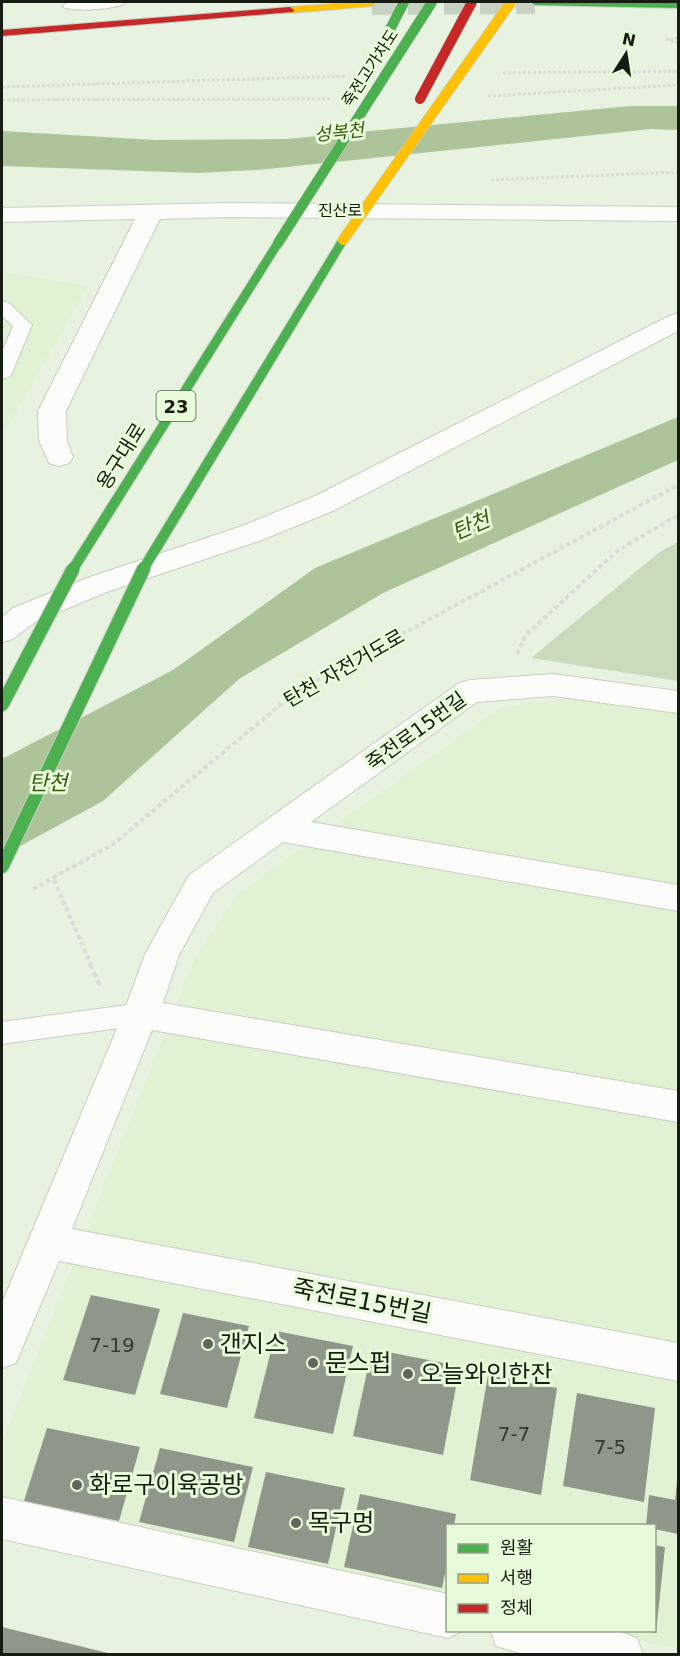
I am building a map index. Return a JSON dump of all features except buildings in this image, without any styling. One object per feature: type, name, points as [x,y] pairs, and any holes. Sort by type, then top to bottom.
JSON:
[{"type":"main road","points":[[375,59],[404,2]]},
{"type":"main road","name":"죽전고가차도","points":[[278,243],[432,2]]},
{"type":"main road","points":[[411,115],[472,2]]},
{"type":"main road","points":[[343,240],[511,2]]},
{"type":"main road","points":[[535,2],[678,5]]},
{"type":"main road","points":[[2,33],[372,3]]},
{"type":"main road","name":"23","points":[[278,243],[359,89]]},
{"type":"main road","points":[[2,867],[144,568],[343,240],[400,136]]},
{"type":"main road","name":"용구대로","points":[[2,705],[73,569],[278,243]]},
{"type":"street","name":"진산로","points":[[2,215],[439,211],[678,214]]},
{"type":"street","points":[[59,457],[53,441],[52,411],[55,403],[151,212]]},
{"type":"street","points":[[2,632],[24,615],[97,585],[252,533],[325,503],[678,321]]},
{"type":"street","name":"죽전로15번길","points":[[2,1350],[141,1014],[162,954],[201,884],[470,691],[553,685],[678,702]]},
{"type":"street","points":[[279,829],[678,898]]},
{"type":"street","points":[[141,1014],[678,1107]]},
{"type":"street","name":"죽전로15번길","points":[[46,1240],[678,1362]]},
{"type":"street","points":[[2,1518],[446,1616]]},
{"type":"street","points":[[521,1632],[621,1654]]},
{"type":"lane","points":[[70,6],[118,2]]},
{"type":"lane","points":[[2,307],[23,325],[2,373]]},
{"type":"lane","points":[[2,1033],[141,1014]]},
{"type":"path","points":[[678,38],[666,39],[678,43]]},
{"type":"path","name":"탄천 자전거도로","points":[[22,894],[54,879],[112,845],[297,691],[678,485]]},
{"type":"path","points":[[499,689],[526,635],[617,550],[678,515]]},
{"type":"path","points":[[54,879],[102,990],[141,1014]]},
{"type":"shaded area","points":[[2,272],[88,286],[2,436]]},
{"type":"shaded area","points":[[678,542],[678,681],[531,658],[661,551]]},
{"type":"shaded area","points":[[568,698],[678,711],[678,1649],[596,1632],[656,1632],[656,1524],[446,1524],[446,1600],[2,1505],[2,1443],[195,958],[237,894],[500,708]]},
{"type":"water","points":[[630,106],[678,106],[678,130],[651,129],[258,170],[198,173],[2,166],[2,131],[155,140],[287,139]]},
{"type":"water","name":"탄천","points":[[678,417],[678,460],[383,593],[239,679],[103,801],[2,856],[2,759],[173,670],[315,568]]},
{"type":"tunnel","points":[[372,3],[535,2]]},
{"type":"traffic: fast","points":[[381,47],[404,2]]},
{"type":"traffic: fast","points":[[278,243],[432,2]]},
{"type":"traffic: fast","points":[[535,2],[678,5]]},
{"type":"traffic: fast","points":[[144,568],[343,240]]},
{"type":"traffic: fast","points":[[73,569],[278,243]]},
{"type":"traffic: fast","points":[[2,867],[144,568]]},
{"type":"traffic: fast","points":[[2,705],[73,569]]},
{"type":"traffic: slow","points":[[343,240],[511,2]]},
{"type":"traffic: slow","points":[[290,10],[372,3]]},
{"type":"traffic: jam","points":[[420,99],[472,2]]},
{"type":"traffic: jam","points":[[2,33],[290,10]]},
{"type":"place","name":"갠지스","points":[[208,1344]]},
{"type":"place","name":"문스펍","points":[[313,1363]]},
{"type":"place","name":"오늘와인한잔","points":[[408,1374]]},
{"type":"place","name":"화로구이육공방","points":[[77,1485]]},
{"type":"place","name":"목구멍","points":[[296,1523]]},
{"type":"water label","name":"성복천","points":[[339,132]]}]
